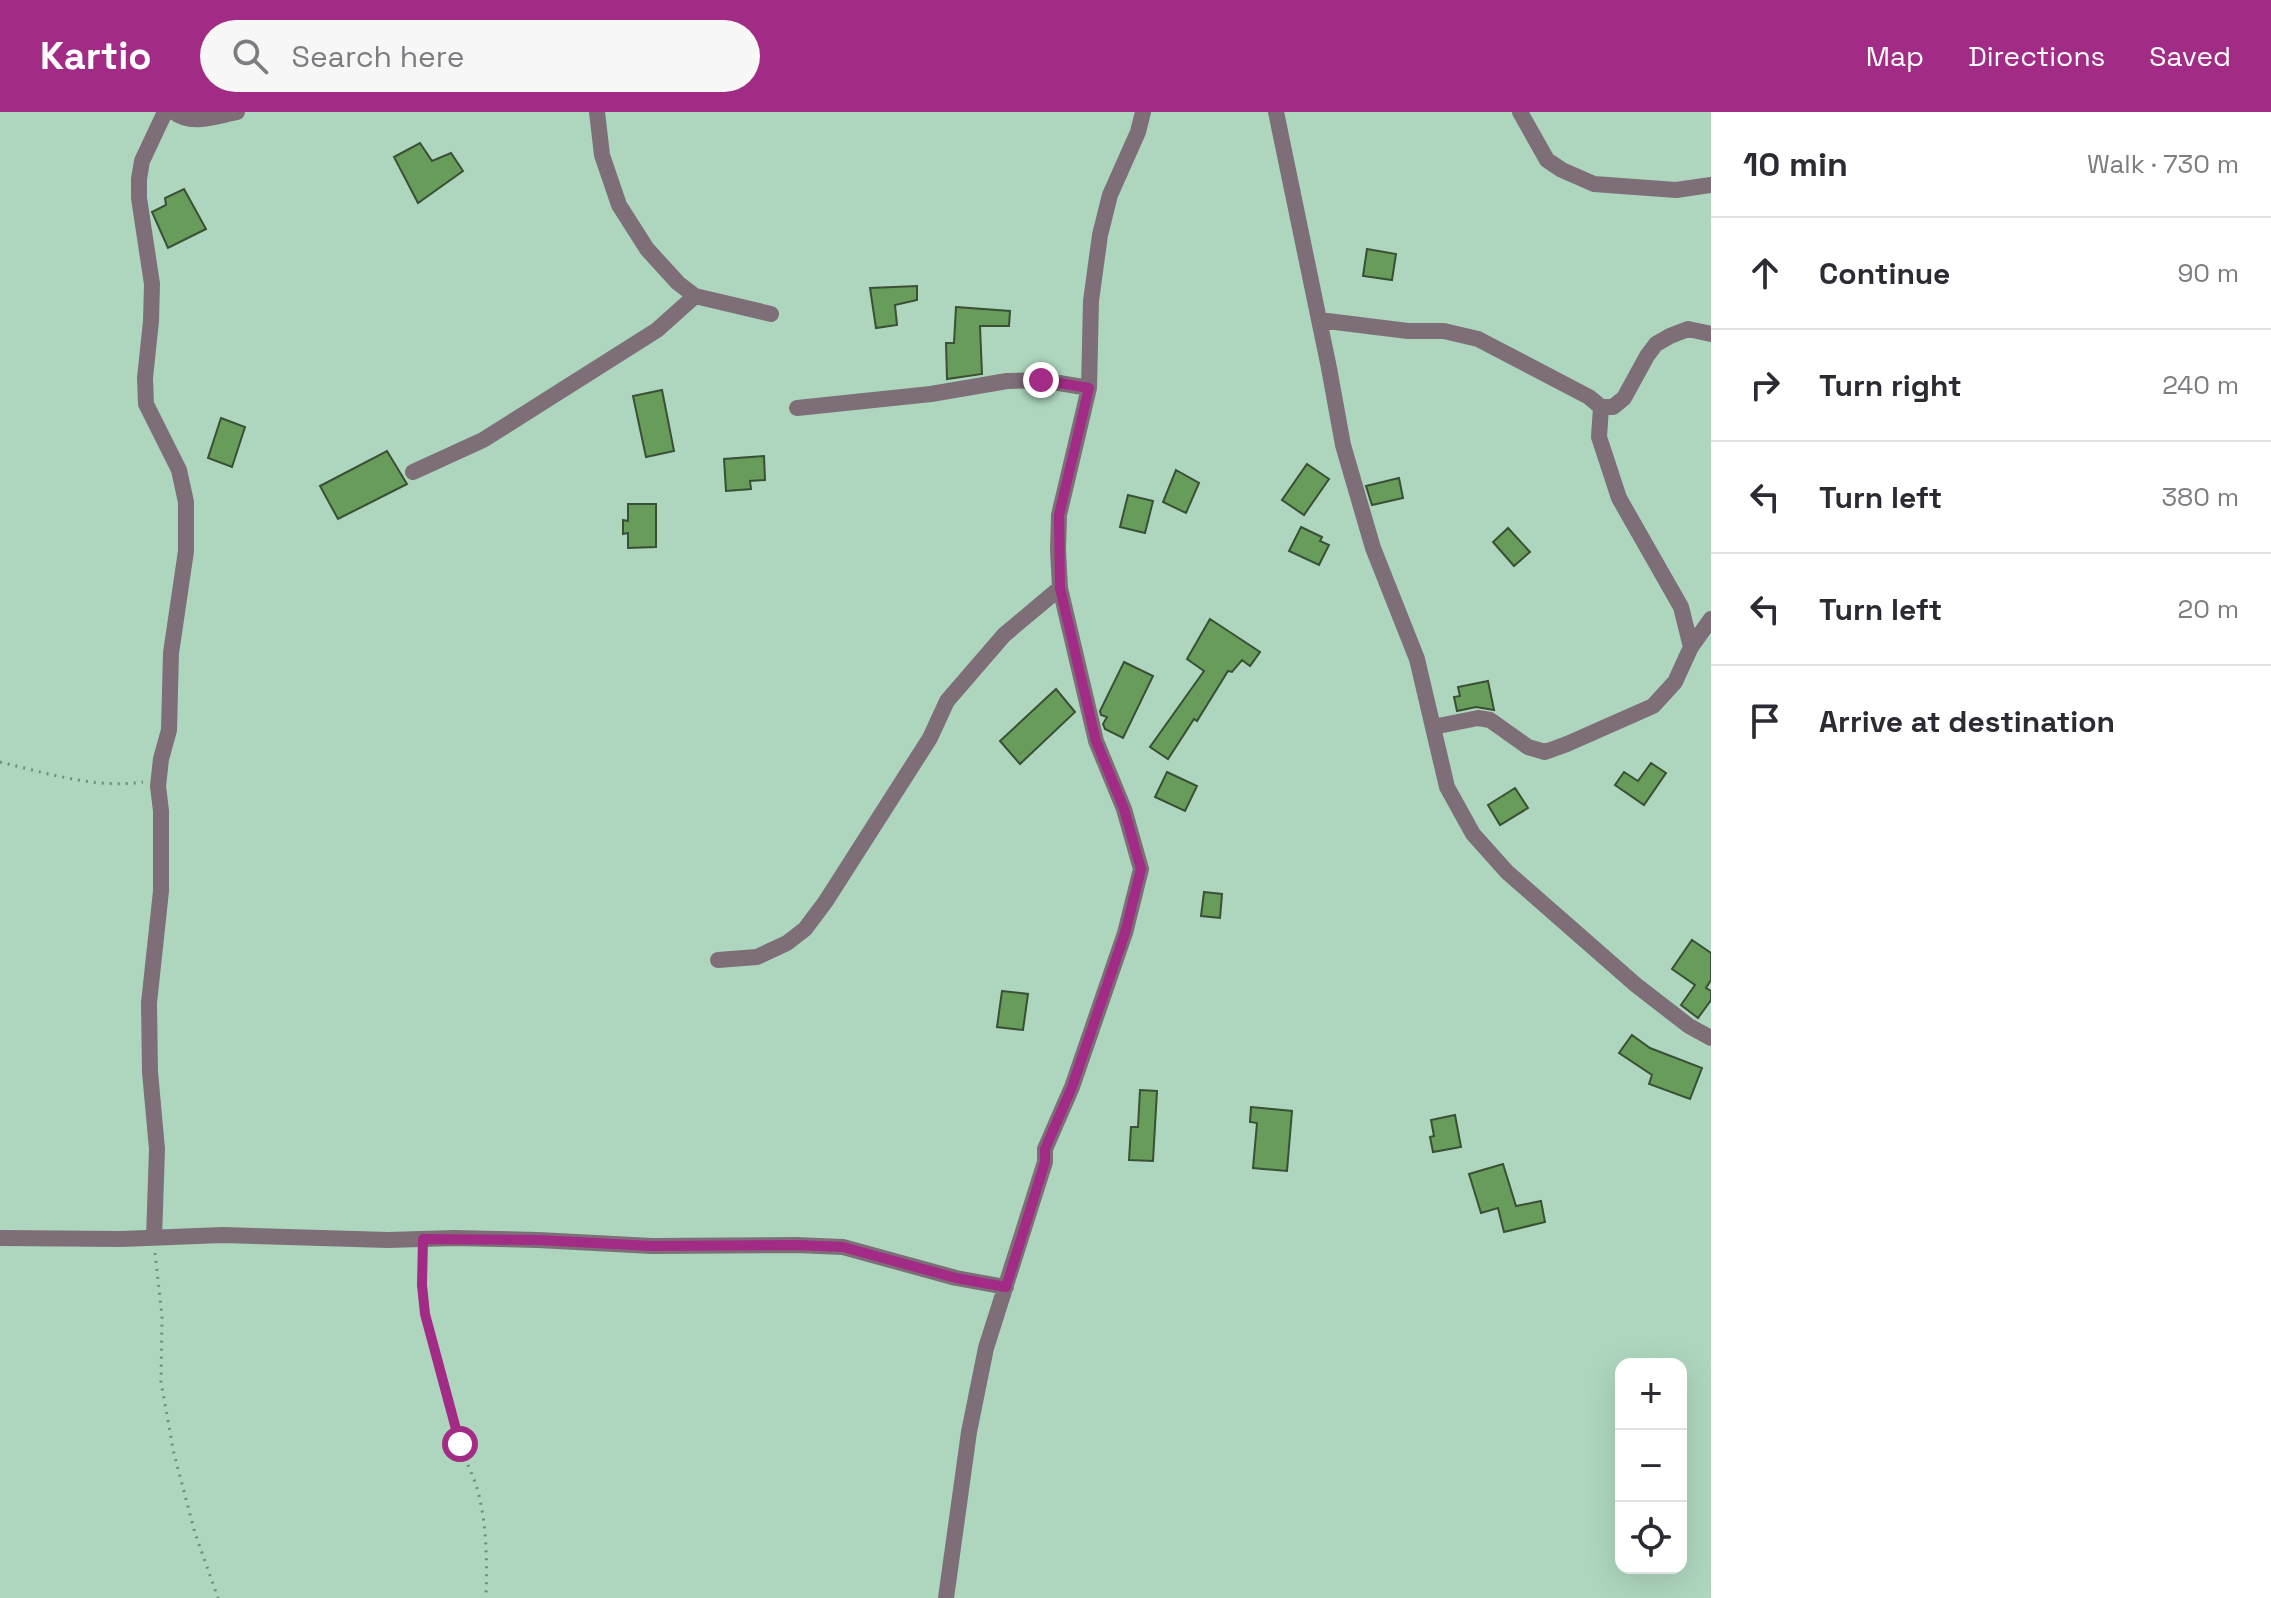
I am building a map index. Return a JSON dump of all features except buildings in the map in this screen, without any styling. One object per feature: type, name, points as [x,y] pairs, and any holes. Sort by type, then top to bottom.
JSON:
[{"type":"street","points":[[154,1238],[157,1149],[150,1072],[149,1003],[161,891],[159,779],[169,730],[171,653],[186,551],[186,502],[179,470],[146,404],[152,284],[139,179],[142,161],[165,112]]},
{"type":"street","points":[[174,112],[178,116],[198,120],[237,112]]},
{"type":"street","points":[[597,112],[602,155],[619,205],[647,249],[678,283],[695,296],[771,314]]},
{"type":"street","points":[[946,1598],[969,1432],[986,1348],[1045,1162],[1045,1149],[1072,1087],[1125,933],[1141,869],[1124,809],[1096,741],[1060,588],[1059,515],[1089,388],[1091,301],[1100,235],[1110,195],[1138,132],[1143,112]]},
{"type":"street","points":[[1276,112],[1343,445],[1373,548],[1417,659],[1447,787],[1473,834],[1507,872],[1636,985],[1689,1026],[1711,1038]]},
{"type":"street","points":[[1520,112],[1547,160],[1594,184],[1676,190],[1711,185]]},
{"type":"street","points":[[413,472],[483,440],[657,330],[695,296]]},
{"type":"street","points":[[1319,320],[1408,331],[1444,331],[1478,339],[1589,397],[1601,407],[1613,407],[1624,398],[1656,344],[1688,329],[1711,334]]},
{"type":"street","points":[[797,408],[931,394],[1007,381],[1041,380],[1089,388]]},
{"type":"street","points":[[1601,407],[1599,437],[1619,498],[1681,607],[1691,647]]},
{"type":"street","points":[[718,960],[757,957],[787,943],[805,929],[922,750],[947,701],[1004,635],[1060,588]]},
{"type":"street","points":[[1433,727],[1478,718],[1490,720],[1528,747],[1545,752],[1653,706],[1675,682],[1691,647],[1711,619]]},
{"type":"street","points":[[0,1238],[223,1235],[538,1240],[652,1246],[843,1247],[956,1278],[1006,1287]]},
{"type":"path","points":[[0,762],[97,783],[126,784],[159,779]]},
{"type":"path","points":[[154,1238],[162,1316],[161,1382],[195,1533],[218,1598]]},
{"type":"path","points":[[423,1239],[425,1314],[460,1444],[480,1498],[487,1551],[486,1598]]},
{"type":"route","points":[[460,1444],[425,1314],[423,1239],[538,1240],[652,1246],[843,1247],[956,1278],[1006,1287],[1045,1162],[1045,1149],[1072,1087],[1125,933],[1141,869],[1124,809],[1096,741],[1060,588],[1059,515],[1089,388],[1041,380]]}]
